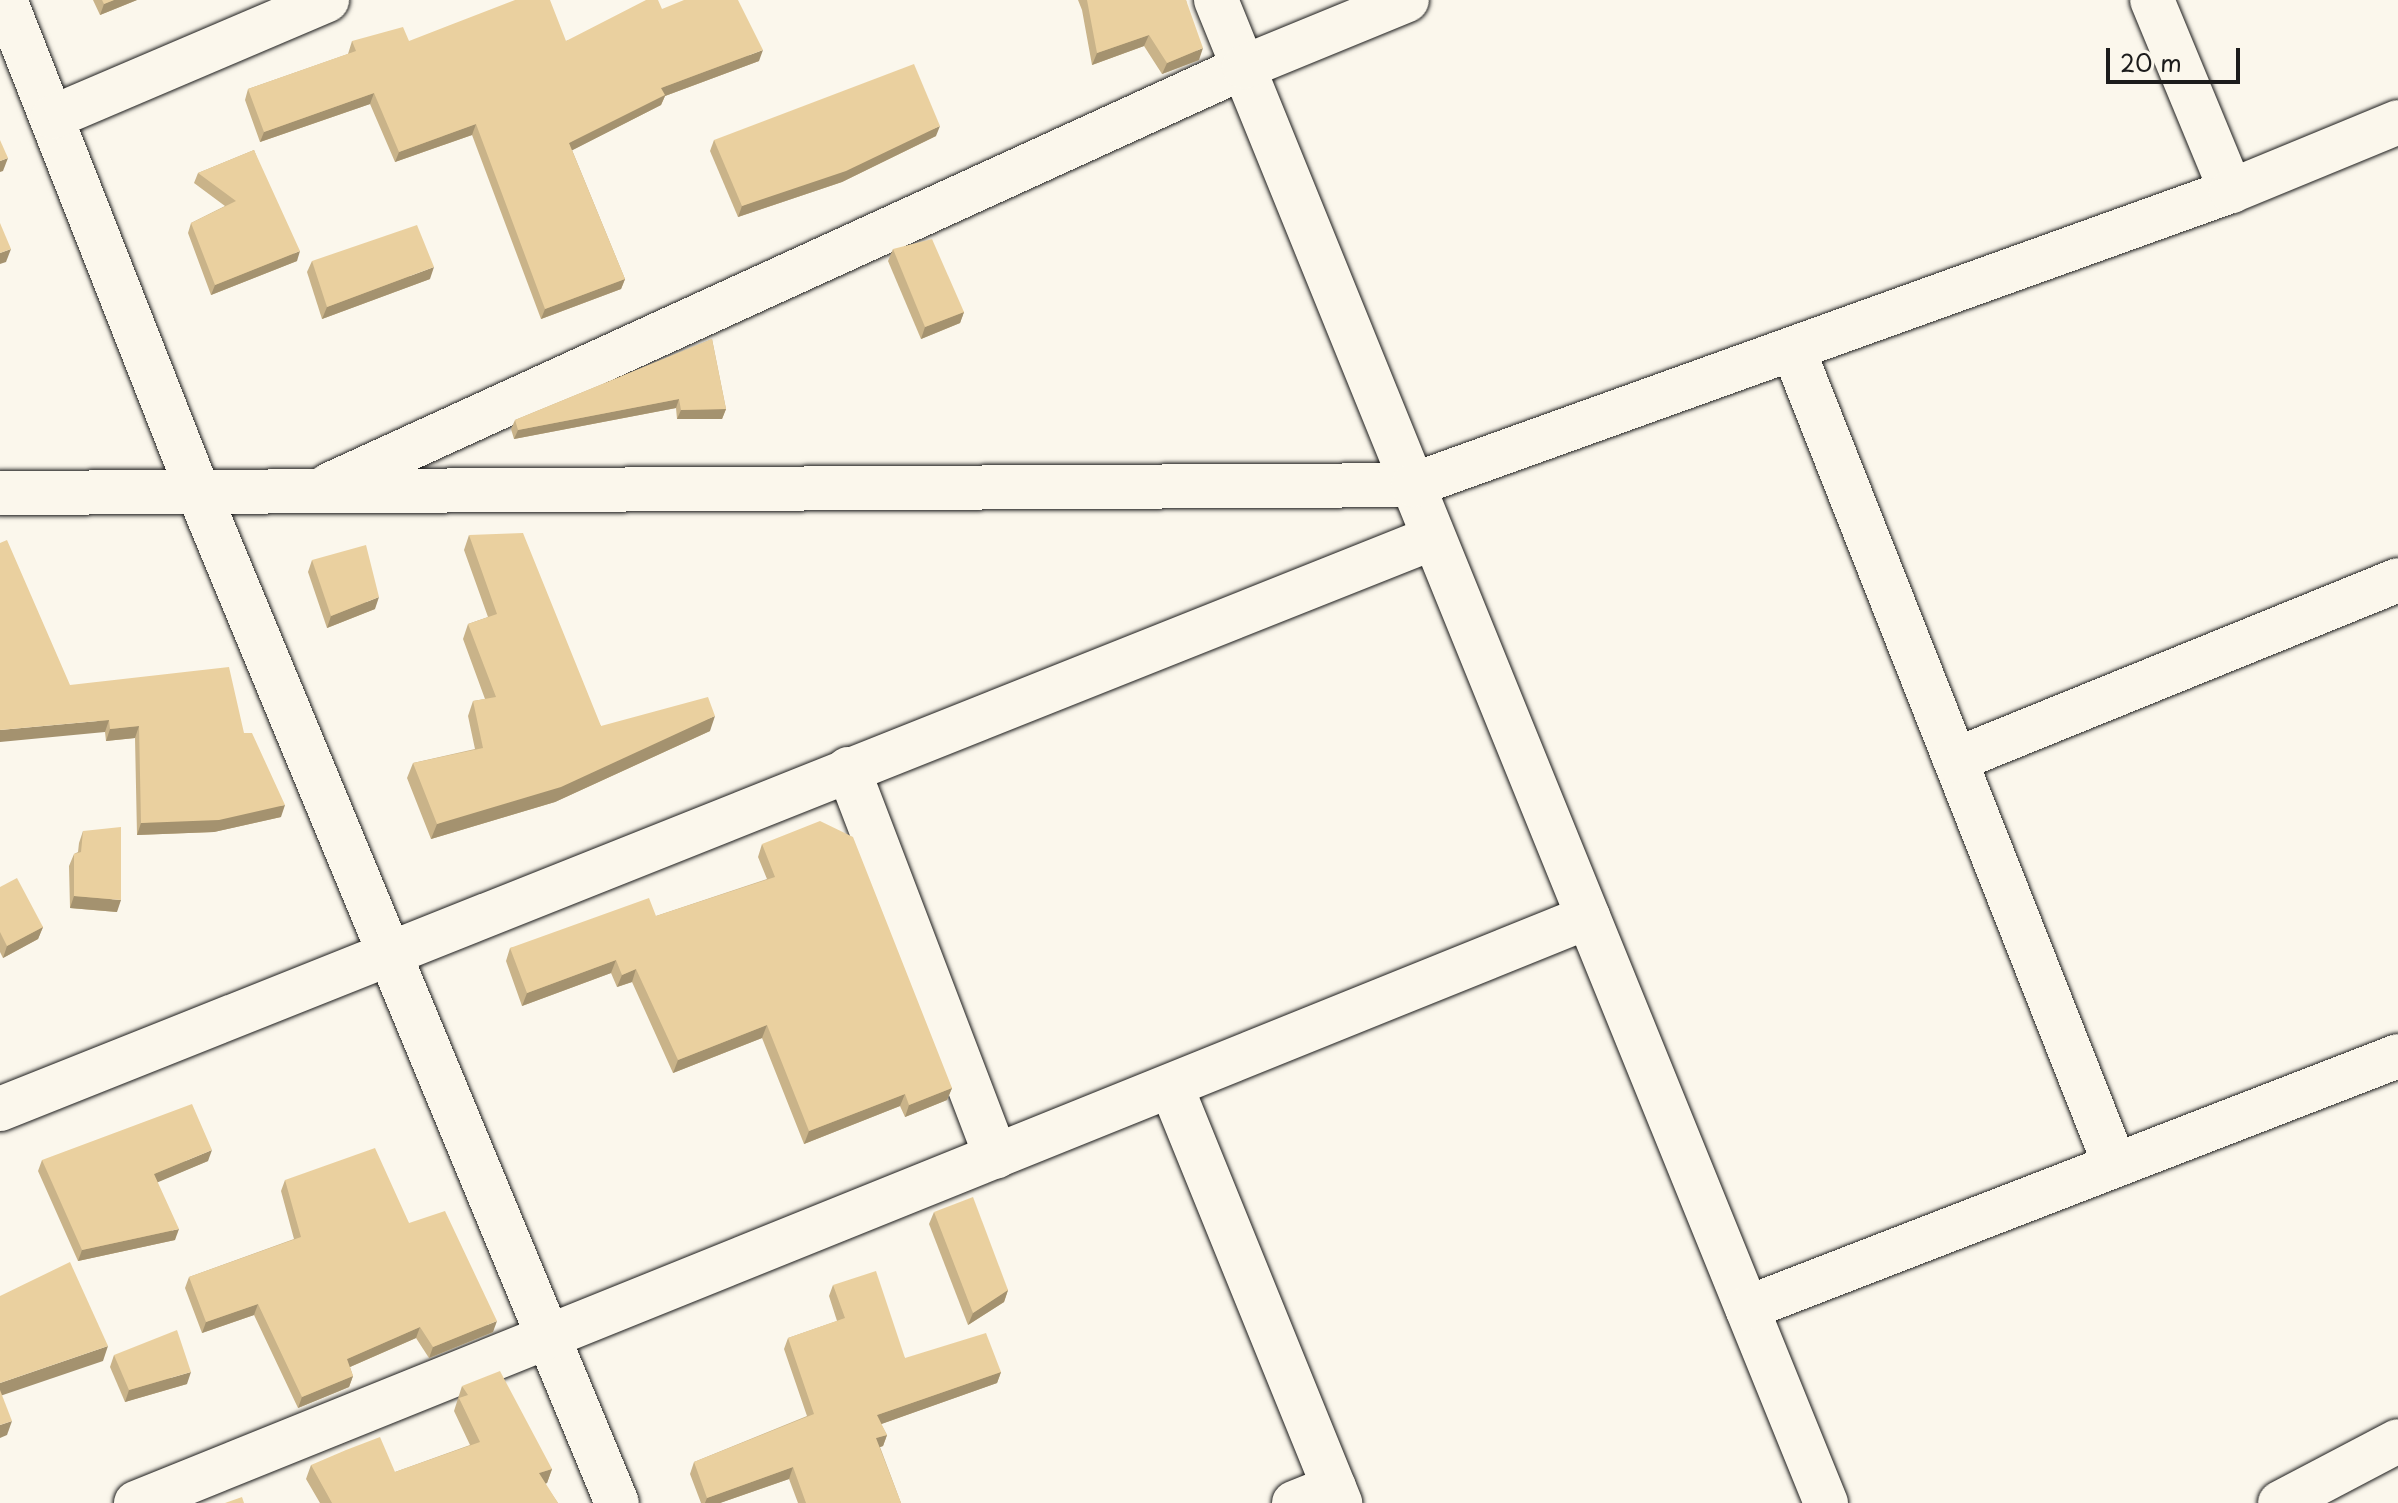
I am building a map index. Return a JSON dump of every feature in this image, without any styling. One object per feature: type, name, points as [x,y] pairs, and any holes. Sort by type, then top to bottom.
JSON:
[{"type":"street","points":[[5,0],[199,494],[392,952],[617,1503]]},
{"type":"street","points":[[53,117],[327,0]]},
{"type":"street","points":[[1216,0],[1826,1503]]},
{"type":"street","points":[[315,492],[1244,67],[1407,0]]},
{"type":"street","points":[[2152,0],[2231,191]]},
{"type":"street","points":[[0,493],[1413,485],[2231,191],[2398,122]]},
{"type":"street","points":[[1793,349],[2115,1165]]},
{"type":"street","points":[[0,1108],[1433,538]]},
{"type":"street","points":[[1955,760],[2398,580]]},
{"type":"street","points":[[848,769],[996,1157]]},
{"type":"street","points":[[136,1503],[1588,917]]},
{"type":"street","points":[[1747,1308],[2398,1056]]},
{"type":"street","points":[[1171,1086],[1337,1495],[1294,1503]]},
{"type":"street","points":[[2280,1503],[2398,1441]]},
{"type":"building","points":[[515,0],[550,0],[566,41],[646,0],[658,0],[662,9],[684,0],[738,0],[763,50],[661,88],[665,95],[569,143],[625,279],[545,309],[476,124],[399,152],[374,93],[264,132],[248,89],[356,51],[352,41],[403,27],[409,41]]},
{"type":"building","points":[[1087,0],[1186,0],[1203,48],[1167,63],[1149,35],[1097,53]]},
{"type":"building","points":[[914,64],[940,126],[846,171],[742,206],[714,140]]},
{"type":"building","points":[[0,140],[8,158],[0,161]]},
{"type":"building","points":[[254,150],[300,251],[215,285],[191,223],[236,201],[198,173]]},
{"type":"building","points":[[0,223],[11,249],[0,253]]},
{"type":"building","points":[[417,225],[434,267],[327,307],[312,261]]},
{"type":"building","points":[[932,239],[964,312],[925,327],[893,249]]},
{"type":"building","points":[[712,339],[726,409],[681,410],[679,399],[518,430],[515,420]]},
{"type":"building","points":[[523,533],[601,726],[708,697],[715,716],[561,787],[437,824],[413,763],[483,748],[473,701],[496,697],[468,624],[497,614],[469,535]]},
{"type":"building","points":[[7,540],[70,685],[229,667],[244,733],[252,733],[285,805],[219,820],[141,823],[139,726],[110,729],[109,720],[0,730],[0,543]]},
{"type":"building","points":[[366,545],[379,597],[331,616],[312,560]]},
{"type":"building","points":[[820,821],[853,837],[952,1088],[909,1105],[905,1094],[809,1131],[767,1025],[678,1060],[636,969],[622,975],[616,960],[527,993],[510,948],[649,898],[656,916],[775,877],[762,844]]},
{"type":"building","points":[[121,827],[121,900],[74,896],[74,854],[81,852],[83,831]]},
{"type":"building","points":[[17,878],[43,927],[7,946],[0,932],[0,887]]},
{"type":"building","points":[[192,1104],[212,1150],[154,1174],[179,1229],[82,1250],[42,1160]]},
{"type":"building","points":[[375,1148],[409,1223],[445,1211],[497,1321],[433,1347],[420,1327],[347,1359],[353,1376],[302,1397],[258,1304],[206,1322],[189,1277],[301,1237],[285,1180]]},
{"type":"building","points":[[973,1197],[1008,1290],[973,1313],[934,1212]]},
{"type":"building","points":[[70,1262],[108,1346],[0,1383],[0,1296]]},
{"type":"building","points":[[876,1271],[905,1358],[986,1333],[1001,1372],[877,1415],[887,1435],[876,1438],[901,1503],[806,1503],[793,1467],[707,1498],[694,1462],[814,1414],[788,1338],[845,1318],[833,1285]]},
{"type":"building","points":[[177,1330],[191,1372],[129,1390],[114,1355]]},
{"type":"building","points":[[500,1371],[552,1469],[539,1473],[558,1503],[332,1503],[311,1465],[346,1450],[380,1437],[395,1472],[480,1442],[459,1398],[468,1395],[462,1386]]},
{"type":"building","points":[[0,1390],[12,1421],[0,1425]]},
{"type":"building","points":[[242,1497],[244,1503],[225,1503]]}]
